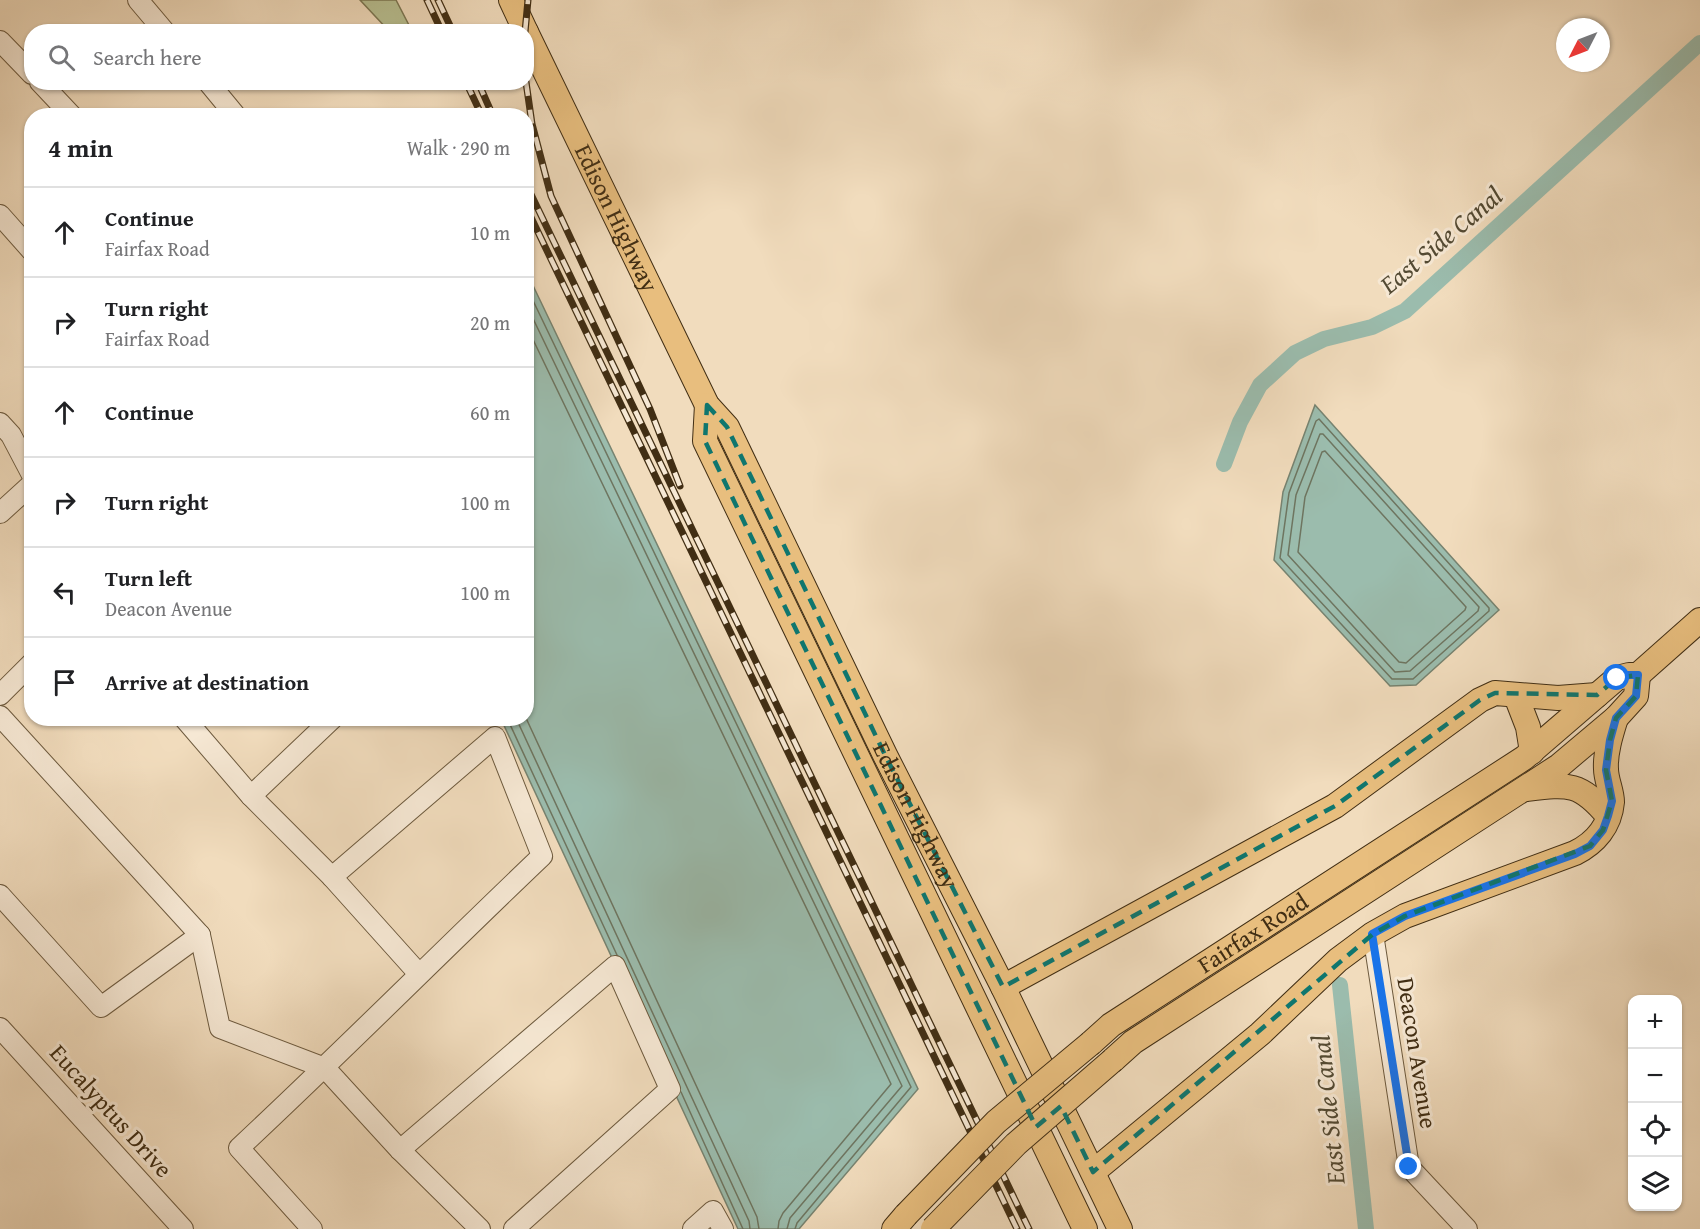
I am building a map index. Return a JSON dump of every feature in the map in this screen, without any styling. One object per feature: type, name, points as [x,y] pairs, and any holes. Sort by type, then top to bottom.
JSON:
[{"type":"main road","name":"Edison Highway","points":[[511,0],[522,24]]},
{"type":"main road","name":"Edison Highway","points":[[534,48],[707,405],[727,428],[885,755],[1003,987],[1120,1229]]},
{"type":"main road","name":"Edison Highway","points":[[707,405],[705,441],[1085,1229]]},
{"type":"main road","name":"Fairfax Road","points":[[900,1222],[996,1122],[1111,1025],[1532,752],[1617,678],[1638,675],[1700,620]]},
{"type":"main road","name":"Fairfax Road","points":[[933,1229],[1016,1144],[1132,1042],[1559,766],[1616,718],[1636,696],[1638,675]]},
{"type":"main road","points":[[1003,987],[1335,806],[1480,700],[1495,693],[1558,698],[1597,695]]},
{"type":"main road","points":[[1516,696],[1528,727],[1532,752]]},
{"type":"main road","points":[[1093,1172],[1260,1034],[1338,960],[1372,934],[1405,916],[1575,854],[1590,846],[1603,830],[1612,801],[1606,770],[1616,718]]},
{"type":"main road","points":[[1524,789],[1571,786],[1591,796],[1608,816]]},
{"type":"street","points":[[138,0],[158,24]]},
{"type":"street","points":[[0,41],[24,66]]},
{"type":"street","points":[[48,90],[64,108]]},
{"type":"street","points":[[215,90],[229,108]]},
{"type":"street","points":[[0,215],[24,242]]},
{"type":"street","points":[[0,423],[11,435],[24,460]]},
{"type":"street","points":[[0,513],[24,491]]},
{"type":"street","points":[[0,695],[24,671]]},
{"type":"street","points":[[0,716],[200,935],[220,1028],[325,1068],[400,1150],[480,1229]]},
{"type":"street","points":[[191,726],[251,796],[332,877],[418,974]]},
{"type":"street","points":[[251,796],[325,726]]},
{"type":"street","points":[[312,1229],[239,1148],[325,1068],[418,974],[542,856],[495,737],[332,877]]},
{"type":"street","points":[[0,895],[101,1008],[200,935]]},
{"type":"street","name":"Deacon Avenue","points":[[1372,934],[1409,1167],[1467,1229]]},
{"type":"street","points":[[400,1150],[615,966],[670,1089],[514,1229]]},
{"type":"street","name":"Eucalyptus Drive","points":[[0,1028],[183,1229]]},
{"type":"street","points":[[693,1229],[713,1211],[723,1229]]},
{"type":"highlighted area","points":[[707,405],[727,427],[885,755],[1003,987],[1335,806],[1480,700],[1495,693],[1597,695],[1617,678],[1638,675],[1636,696],[1616,718],[1606,770],[1612,801],[1603,830],[1590,846],[1405,916],[1373,934],[1093,1172],[1061,1106],[1036,1127],[705,441]]},
{"type":"green space","points":[[360,0],[396,0],[408,24],[382,24]]},
{"type":"water","points":[[534,288],[918,1089],[799,1229],[738,1229],[504,726],[534,726]]},
{"type":"water","points":[[1315,405],[1499,610],[1416,685],[1390,686],[1274,560],[1283,492]]},
{"type":"waterway","name":"East Side Canal","points":[[1224,464],[1240,422],[1260,385],[1295,353],[1324,339],[1372,327],[1405,311],[1700,43]]},
{"type":"waterway","name":"East Side Canal","points":[[1340,985],[1366,1229]]},
{"type":"railway","points":[[427,0],[438,24]]},
{"type":"railway","points":[[438,0],[449,24]]},
{"type":"railway","points":[[526,24],[528,0]]},
{"type":"railway","points":[[470,90],[478,108]]},
{"type":"railway","points":[[482,90],[489,108]]},
{"type":"railway","points":[[527,90],[530,108]]},
{"type":"railway","points":[[534,132],[551,196],[650,409],[680,486]]},
{"type":"railway","points":[[534,201],[1029,1229]]},
{"type":"railway","points":[[534,224],[1017,1229]]},
{"type":"route","points":[[1409,1167],[1372,934],[1405,916],[1575,854],[1590,846],[1603,830],[1612,801],[1606,770],[1616,718],[1636,696],[1638,686],[1638,675],[1617,678]]}]
